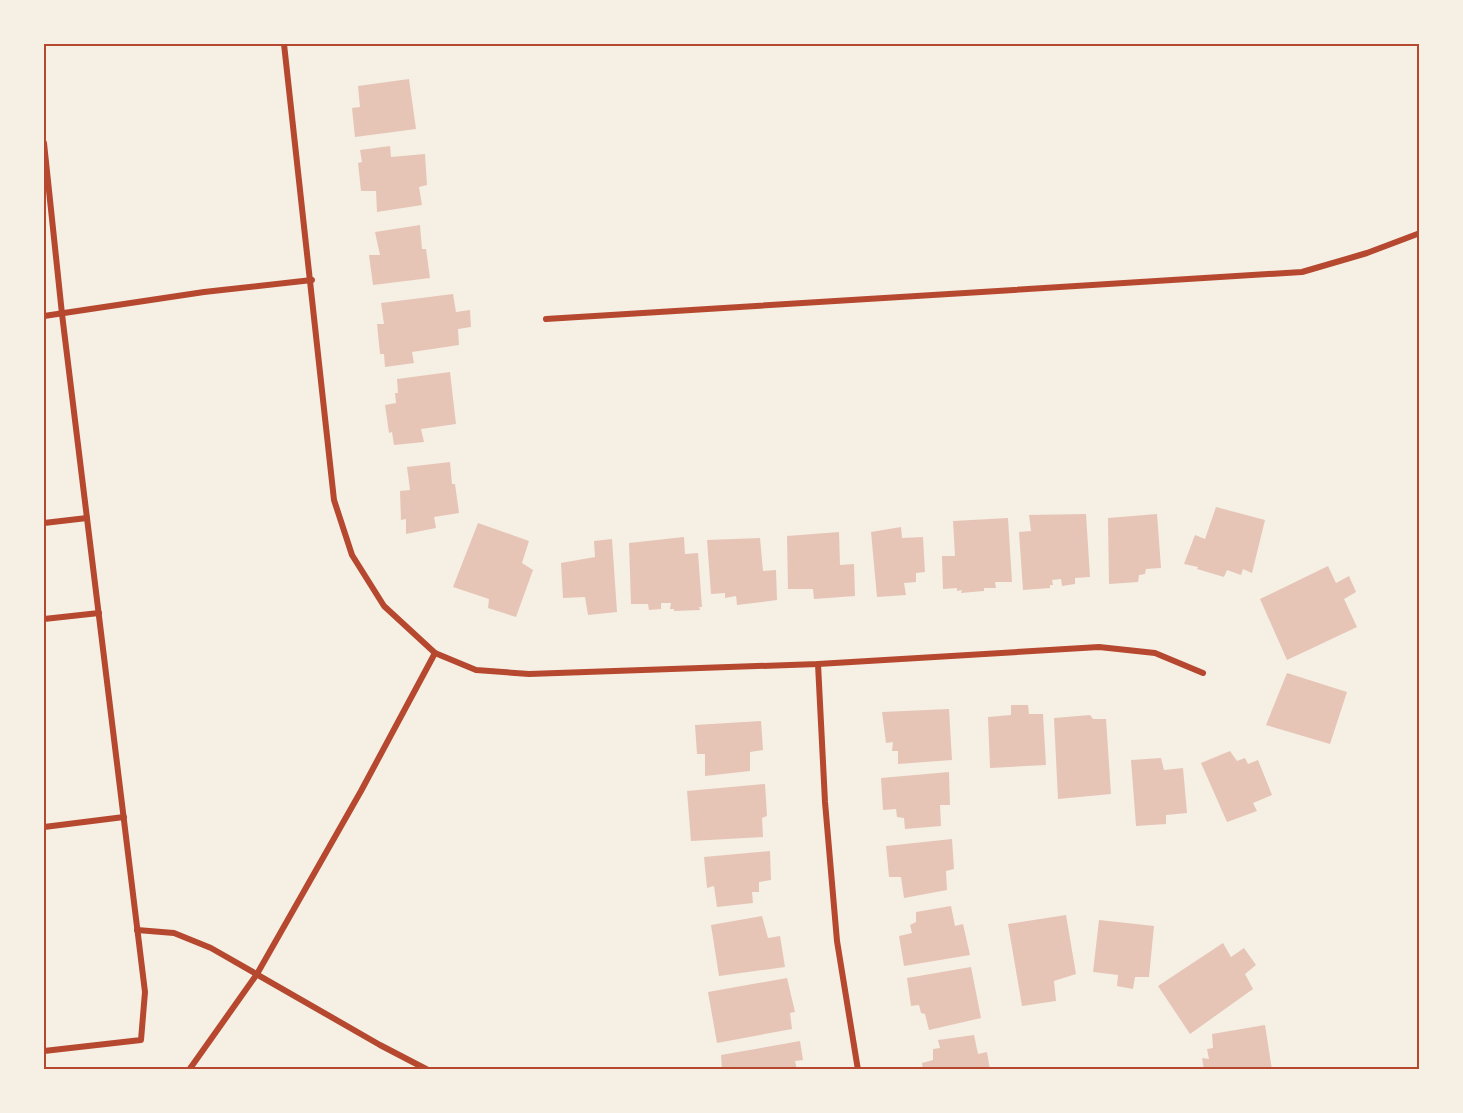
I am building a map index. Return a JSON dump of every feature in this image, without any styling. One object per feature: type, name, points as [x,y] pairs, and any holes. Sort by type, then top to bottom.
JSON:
[{"type":"street","points":[[284,44],[312,280],[334,500],[352,555],[384,606],[435,654],[476,670],[530,674],[818,664],[1098,647],[1155,653],[1203,673]]},
{"type":"street","points":[[44,143],[62,314],[145,992],[141,1040],[44,1051]]},
{"type":"street","points":[[546,319],[1302,272],[1367,253],[1419,233]]},
{"type":"street","points":[[44,316],[204,292],[312,280]]},
{"type":"street","points":[[44,524],[87,518]]},
{"type":"street","points":[[44,619],[99,613]]},
{"type":"street","points":[[189,1070],[257,974],[361,791],[435,654]]},
{"type":"street","points":[[818,664],[825,802],[837,941],[858,1070]]},
{"type":"street","points":[[44,827],[123,818]]},
{"type":"street","points":[[137,930],[174,933],[211,948],[428,1070]]},
{"type":"building","points":[[409,79],[416,129],[355,137],[352,108],[360,107],[358,86]]},
{"type":"building","points":[[390,146],[391,157],[425,154],[427,185],[419,187],[422,205],[377,212],[376,191],[361,191],[358,163],[362,162],[360,150]]},
{"type":"building","points":[[420,225],[422,249],[426,249],[430,278],[373,285],[369,255],[380,255],[375,232]]},
{"type":"building","points":[[453,294],[456,312],[470,310],[471,327],[458,329],[459,345],[412,352],[414,363],[385,367],[384,354],[380,354],[377,324],[384,324],[381,303]]},
{"type":"building","points":[[450,372],[456,424],[421,429],[424,442],[394,445],[392,432],[389,433],[385,405],[396,403],[397,379]]},
{"type":"building","points":[[450,462],[452,484],[455,484],[459,513],[434,517],[436,528],[406,534],[406,519],[401,520],[400,491],[410,490],[407,467]]},
{"type":"building","points":[[1216,507],[1265,520],[1252,573],[1243,569],[1241,575],[1227,570],[1224,577],[1184,564],[1195,535],[1205,539]]},
{"type":"building","points":[[1086,514],[1090,577],[1075,578],[1075,584],[1062,586],[1061,579],[1052,580],[1053,585],[1050,585],[1050,588],[1023,590],[1019,532],[1031,531],[1029,515]]},
{"type":"building","points":[[1157,514],[1161,568],[1146,569],[1145,574],[1139,575],[1138,582],[1109,584],[1108,518]]},
{"type":"building","points":[[1008,518],[1012,582],[995,582],[996,588],[984,588],[984,591],[961,593],[962,590],[957,591],[957,588],[943,589],[942,556],[955,556],[953,521]]},
{"type":"building","points":[[478,523],[529,541],[522,563],[533,570],[516,617],[488,608],[489,599],[453,587]]},
{"type":"building","points":[[901,527],[902,538],[923,537],[925,572],[916,573],[916,582],[904,583],[906,595],[877,597],[871,532]]},
{"type":"building","points":[[839,532],[840,565],[854,564],[855,596],[814,599],[813,589],[788,589],[787,536]]},
{"type":"building","points":[[684,537],[685,554],[698,553],[702,607],[699,607],[700,610],[674,611],[670,609],[671,603],[661,603],[661,609],[649,610],[648,604],[631,604],[629,543]]},
{"type":"building","points":[[760,538],[763,571],[776,570],[777,600],[737,605],[736,596],[725,598],[725,593],[711,594],[707,540]]},
{"type":"building","points":[[612,539],[617,612],[588,615],[585,597],[563,598],[561,563],[595,557],[594,541]]},
{"type":"building","points":[[1328,566],[1336,583],[1349,576],[1356,592],[1344,599],[1357,627],[1287,660],[1260,599]]},
{"type":"building","points":[[1287,673],[1347,692],[1330,744],[1266,725]]},
{"type":"building","points":[[1011,705],[1028,705],[1029,714],[1043,714],[1046,765],[990,768],[988,717],[1011,715]]},
{"type":"building","points":[[949,709],[952,760],[898,764],[898,751],[892,751],[893,742],[886,743],[882,712]]},
{"type":"building","points":[[1090,715],[1093,719],[1106,719],[1111,794],[1058,799],[1054,718]]},
{"type":"building","points":[[761,721],[763,750],[750,752],[750,771],[705,776],[705,754],[697,754],[695,725]]},
{"type":"building","points":[[1230,751],[1237,761],[1245,758],[1248,764],[1258,760],[1272,795],[1253,803],[1257,811],[1227,822],[1201,763]]},
{"type":"building","points":[[1161,758],[1164,770],[1183,768],[1187,813],[1166,815],[1166,824],[1136,826],[1131,760]]},
{"type":"building","points":[[949,772],[950,805],[940,805],[941,826],[905,829],[904,818],[897,817],[896,809],[883,810],[881,778]]},
{"type":"building","points":[[765,784],[767,816],[762,818],[763,837],[691,841],[687,791]]},
{"type":"building","points":[[952,839],[954,869],[946,871],[947,890],[904,898],[901,877],[889,877],[886,846]]},
{"type":"building","points":[[770,851],[771,880],[759,882],[759,892],[752,892],[753,903],[717,907],[714,886],[707,888],[704,857]]},
{"type":"building","points":[[951,906],[955,926],[963,924],[970,955],[904,966],[899,936],[912,933],[910,925],[916,922],[916,912]]},
{"type":"building","points":[[1066,915],[1076,974],[1054,981],[1056,1001],[1022,1006],[1008,924]]},
{"type":"building","points":[[762,916],[768,938],[780,936],[785,967],[719,976],[711,925]]},
{"type":"building","points":[[1099,920],[1154,926],[1149,977],[1135,977],[1133,989],[1117,986],[1118,975],[1093,972]]},
{"type":"building","points":[[1223,943],[1231,957],[1244,948],[1256,965],[1245,974],[1253,989],[1190,1034],[1158,986]]},
{"type":"building","points":[[971,967],[981,1018],[929,1030],[925,1014],[921,1013],[919,1005],[911,1006],[907,978]]},
{"type":"building","points":[[787,978],[795,1012],[790,1013],[792,1029],[717,1043],[708,992]]},
{"type":"building","points":[[1265,1025],[1272,1070],[1204,1070],[1202,1058],[1209,1059],[1207,1049],[1213,1048],[1212,1034]]},
{"type":"building","points":[[974,1035],[978,1054],[987,1052],[990,1070],[923,1070],[922,1063],[933,1060],[933,1049],[940,1048],[938,1040]]},
{"type":"building","points":[[800,1041],[803,1060],[795,1061],[797,1070],[722,1070],[721,1055]]}]
